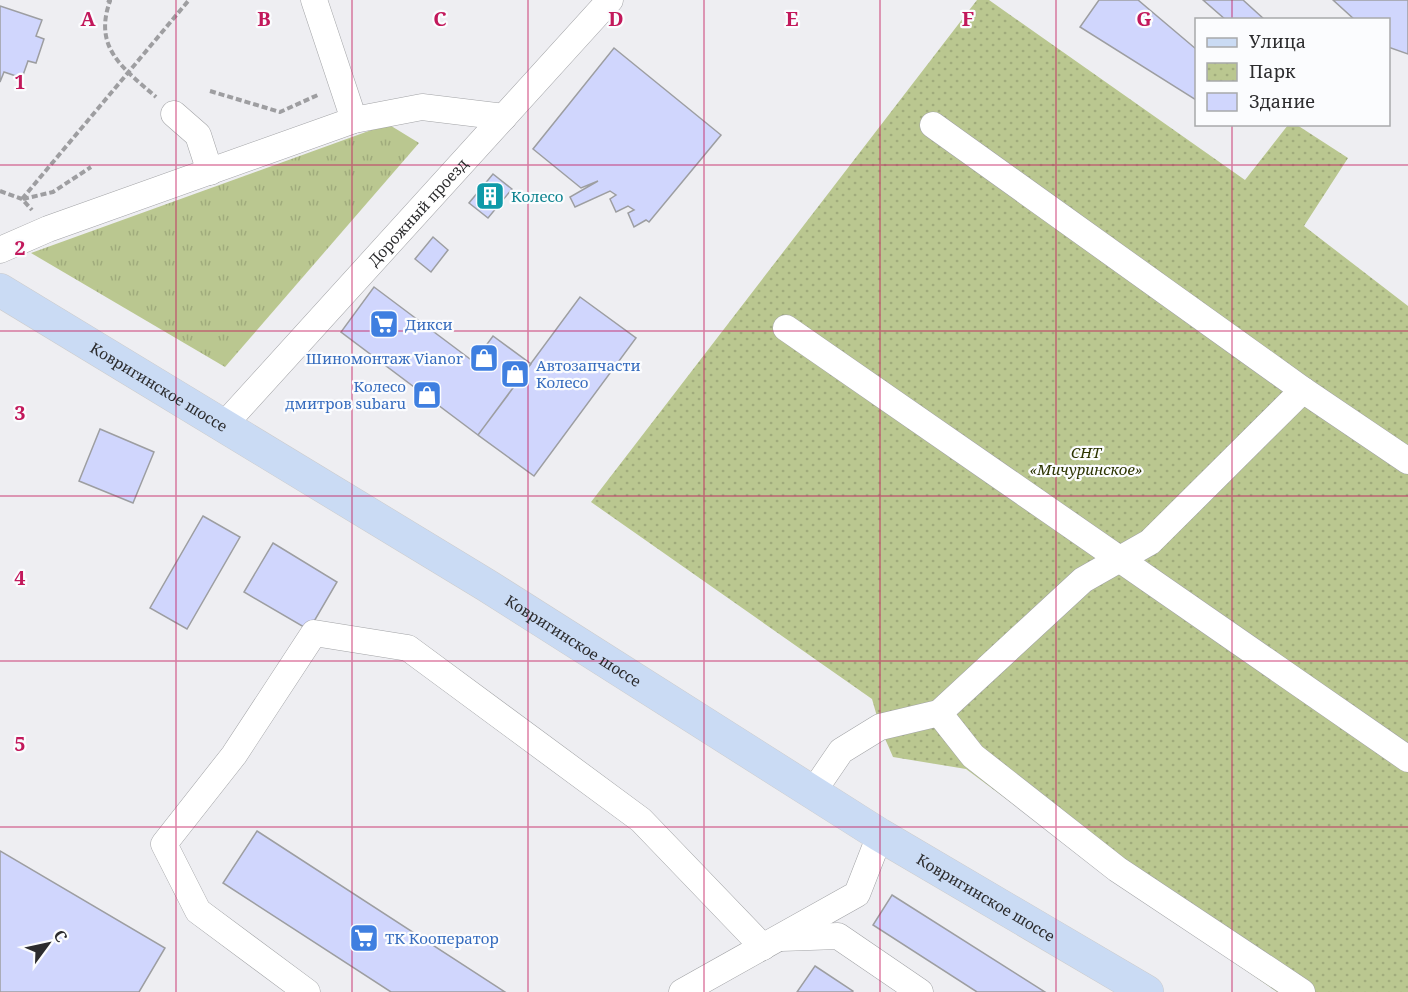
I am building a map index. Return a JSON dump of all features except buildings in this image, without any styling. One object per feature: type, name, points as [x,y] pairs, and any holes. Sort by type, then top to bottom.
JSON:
[{"type":"main road","name":"Ковригинское шоссе","points":[[0,290],[486,585],[880,835],[1147,992]]},
{"type":"street","points":[[314,0],[354,120]]},
{"type":"street","name":"Дорожный проезд","points":[[224,425],[610,0]]},
{"type":"street","points":[[0,250],[48,229],[354,120],[422,106],[504,117]]},
{"type":"street","points":[[174,114],[198,135],[210,171]]},
{"type":"street","points":[[933,125],[1303,390],[1408,462]]},
{"type":"street","points":[[786,328],[1408,759]]},
{"type":"street","points":[[813,792],[841,751],[879,727],[939,713],[1083,580],[1150,542],[1303,390]]},
{"type":"street","points":[[306,992],[198,912],[164,844],[234,755],[314,633],[408,648],[642,820],[769,943],[838,936],[920,992]]},
{"type":"street","points":[[939,713],[974,756],[1117,869],[1302,992]]},
{"type":"street","points":[[682,992],[857,894],[880,835]]},
{"type":"path","points":[[107,0],[110,1],[103,21],[109,49],[128,73],[174,114]]},
{"type":"path","points":[[22,199],[189,0]]},
{"type":"path","points":[[210,91],[280,112],[342,84]]},
{"type":"path","points":[[22,199],[53,192],[91,167]]},
{"type":"path","points":[[0,191],[22,199],[48,229]]},
{"type":"green space","name":"СНТ «Мичуринское»","points":[[977,0],[989,0],[1245,180],[1287,126],[1299,126],[1348,158],[1304,226],[1408,306],[1408,992],[1277,992],[1104,872],[966,769],[893,757],[880,727],[872,699],[591,502]]},
{"type":"green space","points":[[388,124],[419,143],[225,367],[31,253]]},
{"type":"place","name":"Колесо","points":[[490,196]]},
{"type":"place","name":"Дикси","points":[[384,324]]},
{"type":"place","name":"Шиномонтаж Vianor","points":[[484,358]]},
{"type":"place","name":"Автозапчасти Колесо","points":[[515,374]]},
{"type":"place","name":"Колесо дмитров subaru","points":[[427,395]]},
{"type":"place","name":"ТК Кооператор","points":[[364,938]]}]
